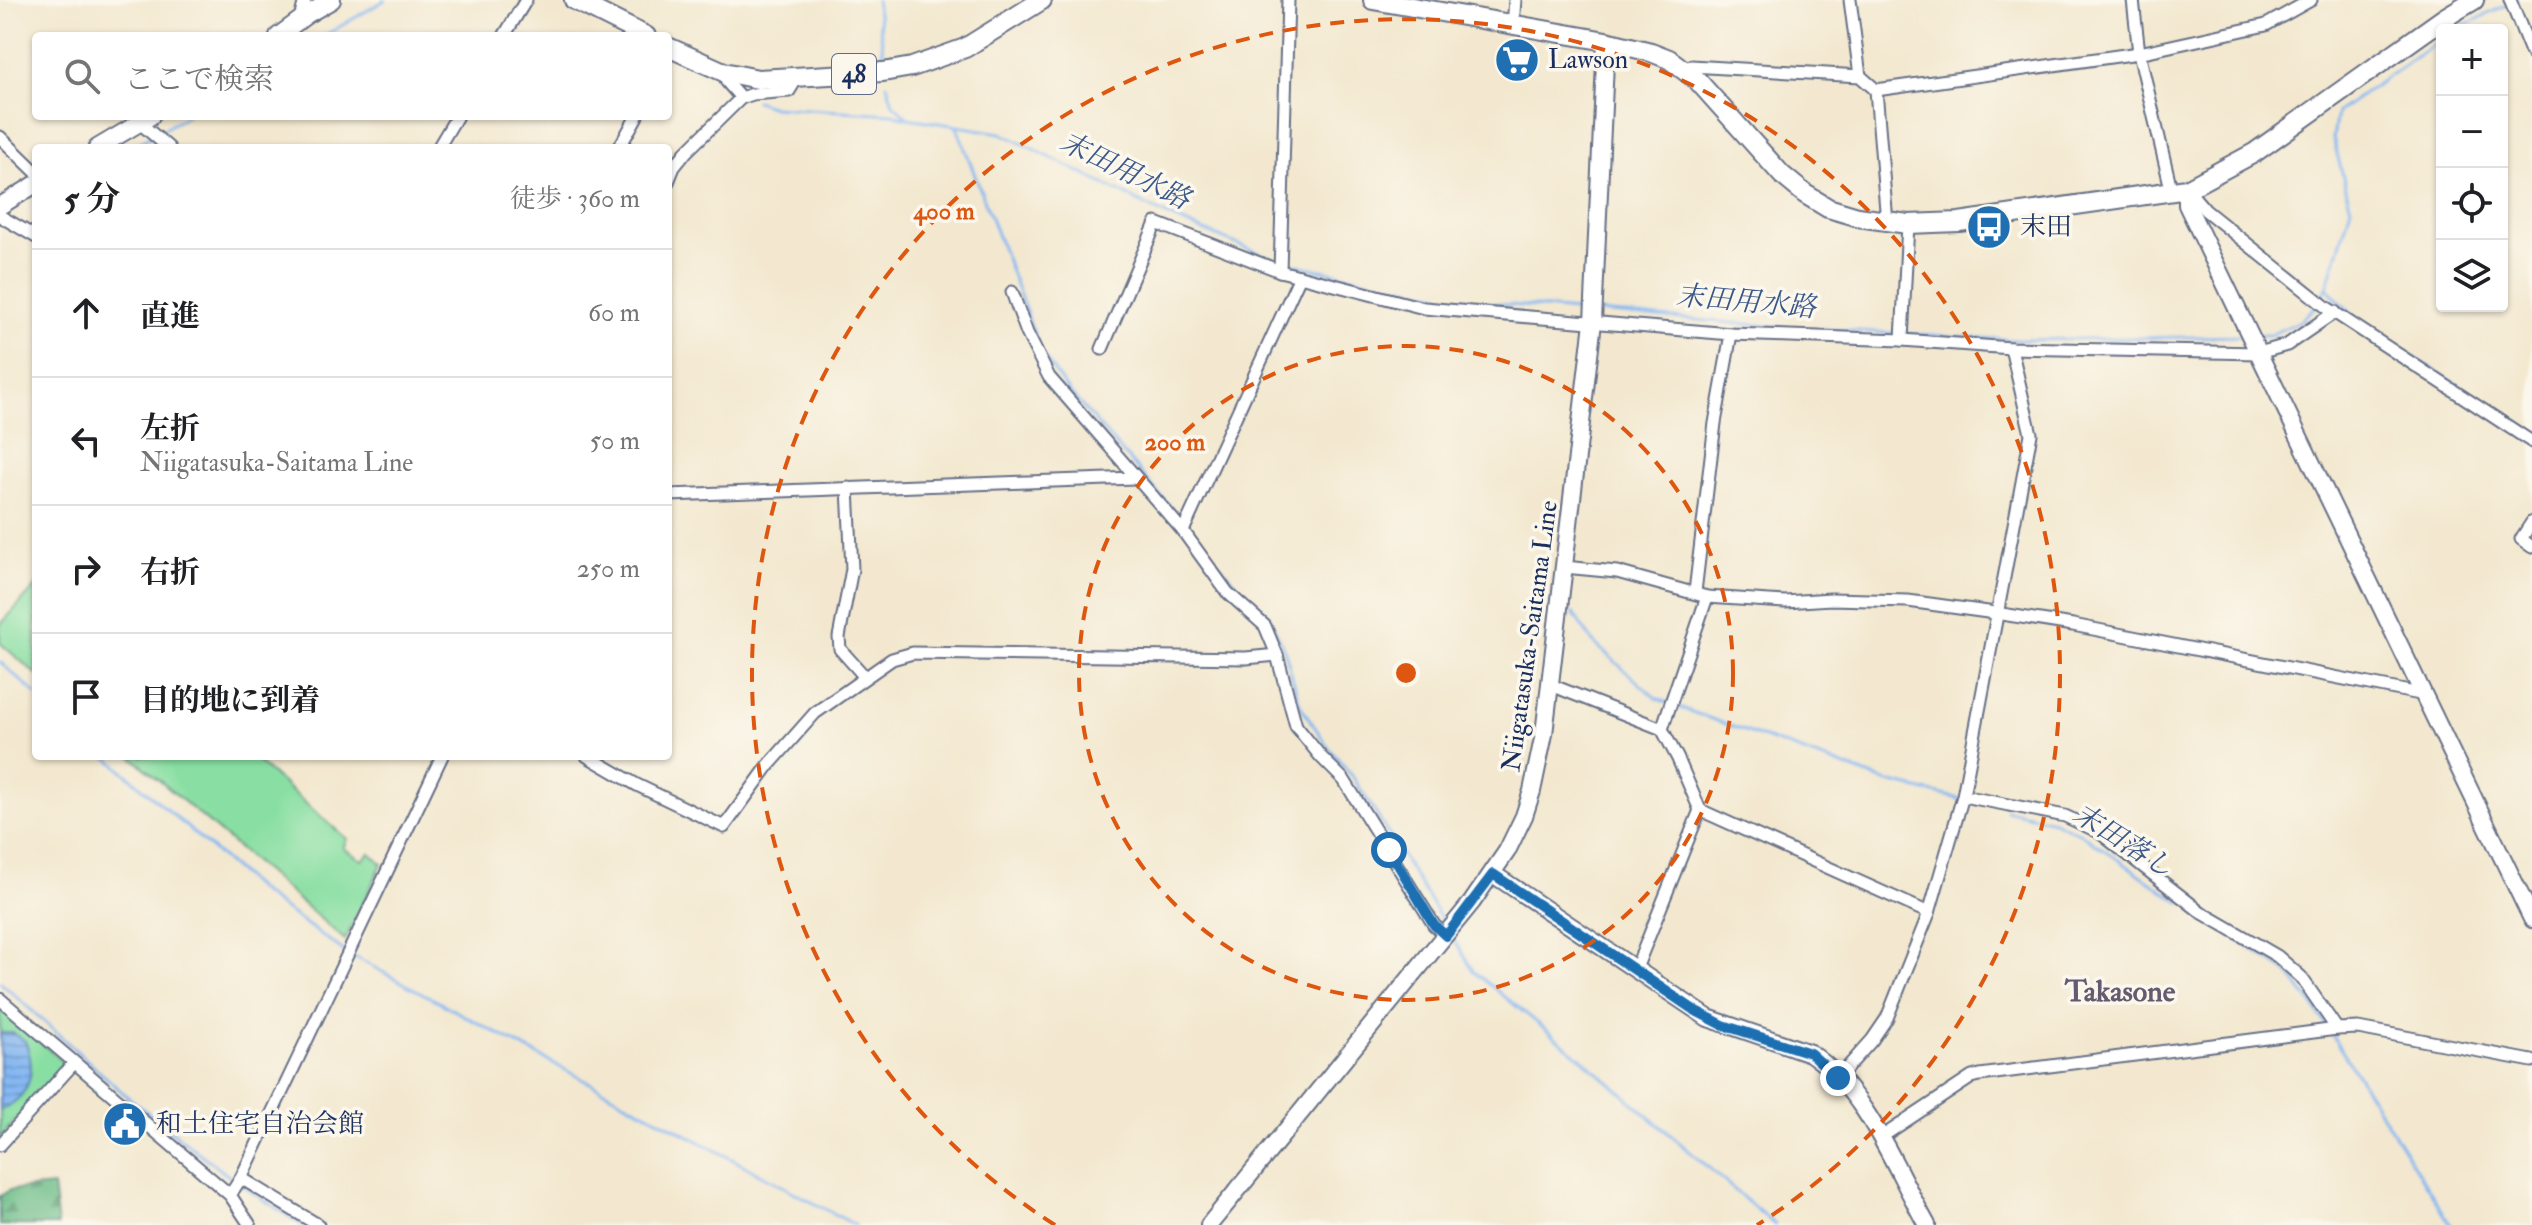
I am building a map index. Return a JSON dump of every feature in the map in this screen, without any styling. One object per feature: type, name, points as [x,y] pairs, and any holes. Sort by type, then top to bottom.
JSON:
[{"type":"main road","points":[[574,0],[638,32]]},
{"type":"main road","points":[[1373,0],[1606,41],[1651,52],[1685,68],[1782,175],[1805,194],[1828,208],[1858,217],[1908,224],[1959,222],[2180,191],[2207,181],[2254,153],[2474,0]]},
{"type":"main road","name":"48","points":[[672,54],[724,72],[758,79],[883,72],[938,59],[965,48],[991,34],[1033,2]]},
{"type":"street","points":[[300,20],[305,0]]},
{"type":"street","points":[[284,32],[332,0]]},
{"type":"street","points":[[506,32],[526,0]]},
{"type":"street","points":[[1280,271],[1288,0]]},
{"type":"street","points":[[1513,25],[1515,0]]},
{"type":"street","points":[[1850,0],[1860,76]]},
{"type":"street","points":[[2133,0],[2139,53],[2180,191],[2532,919]]},
{"type":"street","points":[[1876,90],[2139,53],[2266,25],[2311,0]]},
{"type":"street","points":[[2512,3],[2532,54]]},
{"type":"street","name":"Niigatasuka-Saitama Line","points":[[1209,1225],[1446,936],[1493,874],[1513,839],[1532,791],[1551,685],[1593,322],[1606,41]]},
{"type":"street","points":[[1685,68],[1860,76],[1876,90],[1887,222]]},
{"type":"street","points":[[724,72],[727,82],[741,98]]},
{"type":"street","points":[[672,172],[686,152],[741,98],[789,91],[797,78]]},
{"type":"street","points":[[104,144],[144,120]]},
{"type":"street","points":[[147,120],[166,144]]},
{"type":"street","points":[[440,144],[455,120]]},
{"type":"street","points":[[621,144],[635,120]]},
{"type":"street","points":[[0,137],[32,168]]},
{"type":"street","points":[[0,206],[32,186]]},
{"type":"street","points":[[2180,191],[2335,312],[2532,442]]},
{"type":"street","points":[[0,216],[32,235]]},
{"type":"street","points":[[1102,349],[1156,223],[1280,271],[1424,308],[1731,334],[1902,340],[2011,348],[2259,353],[2287,345],[2335,312]]},
{"type":"street","points":[[1902,340],[1908,224]]},
{"type":"street","points":[[1183,531],[1300,276]]},
{"type":"street","points":[[1012,292],[1027,333],[1049,377],[1183,531],[1227,592],[1265,626],[1277,655],[1296,726],[1344,780],[1434,925],[1446,936]]},
{"type":"street","points":[[1695,592],[1715,423],[1731,334]]},
{"type":"street","points":[[1838,1078],[1887,1018],[1929,913],[1963,796],[2031,434],[2011,348]]},
{"type":"street","points":[[672,495],[1135,478]]},
{"type":"street","points":[[848,488],[852,569],[839,637],[840,649],[865,677]]},
{"type":"street","points":[[2532,522],[2521,539],[2532,547]]},
{"type":"street","points":[[1564,567],[1617,572],[1707,597],[1785,602],[1831,599],[1908,601],[1995,613],[2088,628],[2425,695]]},
{"type":"street","points":[[1662,729],[1707,597]]},
{"type":"street","points":[[594,760],[637,785],[724,827],[769,765],[815,713],[892,659],[913,653],[1246,658],[1277,655]]},
{"type":"street","points":[[1551,685],[1662,729],[1700,810],[1929,913]]},
{"type":"street","points":[[230,1195],[241,1178],[440,760]]},
{"type":"street","points":[[1963,796],[2065,816],[2099,832],[2201,912],[2277,956],[2301,977],[2337,1029]]},
{"type":"street","points":[[1635,971],[1700,810]]},
{"type":"street","points":[[1493,874],[1708,1018],[1810,1053],[1838,1078],[1865,1112],[1927,1225]]},
{"type":"street","points":[[0,999],[230,1195],[250,1225]]},
{"type":"street","points":[[1880,1138],[1972,1077],[1980,1075],[2337,1029],[2358,1028],[2532,1061]]},
{"type":"street","points":[[0,1145],[74,1063]]},
{"type":"street","points":[[241,1178],[318,1225]]},
{"type":"green space","points":[[32,590],[32,671],[0,643],[0,625]]},
{"type":"green space","points":[[136,760],[256,760],[347,839],[343,848],[362,860],[370,853],[382,864],[345,940]]},
{"type":"green space","points":[[0,1007],[61,1060],[63,1066],[0,1138]]},
{"type":"green space","points":[[53,1186],[58,1225],[0,1225],[0,1196],[10,1190]]},
{"type":"water","points":[[0,1033],[13,1033],[25,1041],[31,1072],[19,1098],[0,1110]]},
{"type":"waterway","points":[[331,32],[385,0]]},
{"type":"waterway","points":[[876,0],[885,64]]},
{"type":"waterway","name":"末田用水路","points":[[2468,24],[2516,0]]},
{"type":"waterway","name":"末田用水路","points":[[2256,335],[2270,335],[2300,321],[2316,306],[2327,288],[2351,208],[2333,138],[2337,112],[2436,43]]},
{"type":"waterway","name":"末田用水路","points":[[887,84],[893,104],[908,118],[1001,133],[1168,216],[1278,261],[1469,301],[1586,312]]},
{"type":"waterway","points":[[756,101],[773,107],[893,114],[906,118]]},
{"type":"waterway","points":[[158,132],[180,120]]},
{"type":"waterway","points":[[957,127],[1037,341]]},
{"type":"waterway","points":[[137,144],[151,136]]},
{"type":"waterway","points":[[2327,288],[2360,323]]},
{"type":"waterway","name":"末田用水路","points":[[1597,312],[1784,327],[2019,340],[2245,336]]},
{"type":"waterway","points":[[2400,349],[2532,431]]},
{"type":"waterway","points":[[1043,355],[1065,387],[1182,520]]},
{"type":"waterway","points":[[1187,526],[1234,582],[1267,612],[1285,651],[1300,705],[1353,777],[1445,925]]},
{"type":"waterway","name":"末田落し","points":[[1573,613],[1593,642],[1656,698],[1668,703]]},
{"type":"waterway","points":[[0,662],[32,690]]},
{"type":"waterway","name":"末田落し","points":[[1675,706],[1888,782],[1960,799]]},
{"type":"waterway","points":[[111,760],[262,893],[344,951]]},
{"type":"waterway","name":"末田落し","points":[[2006,810],[2054,821],[2083,835],[2181,903]]},
{"type":"waterway","points":[[1451,935],[1474,972],[1581,1058],[1775,1225]]},
{"type":"waterway","name":"末田落し","points":[[2238,940],[2286,971],[2328,1028]]},
{"type":"waterway","points":[[351,955],[855,1225]]},
{"type":"waterway","points":[[0,982],[129,1098],[235,1181]]},
{"type":"waterway","name":"末田落し","points":[[2332,1035],[2451,1225]]},
{"type":"waterway","points":[[241,1185],[302,1225]]},
{"type":"place","name":"Lawson","points":[[1517,60]]},
{"type":"place","name":"末田","points":[[1989,227]]},
{"type":"place","name":"和土住宅自治会館","points":[[125,1124]]},
{"type":"district","name":"Takasone","points":[[2120,991]]},
{"type":"route","points":[[1389,850],[1434,925],[1446,936],[1493,874],[1694,1010],[1723,1025],[1810,1053],[1838,1078]]}]
